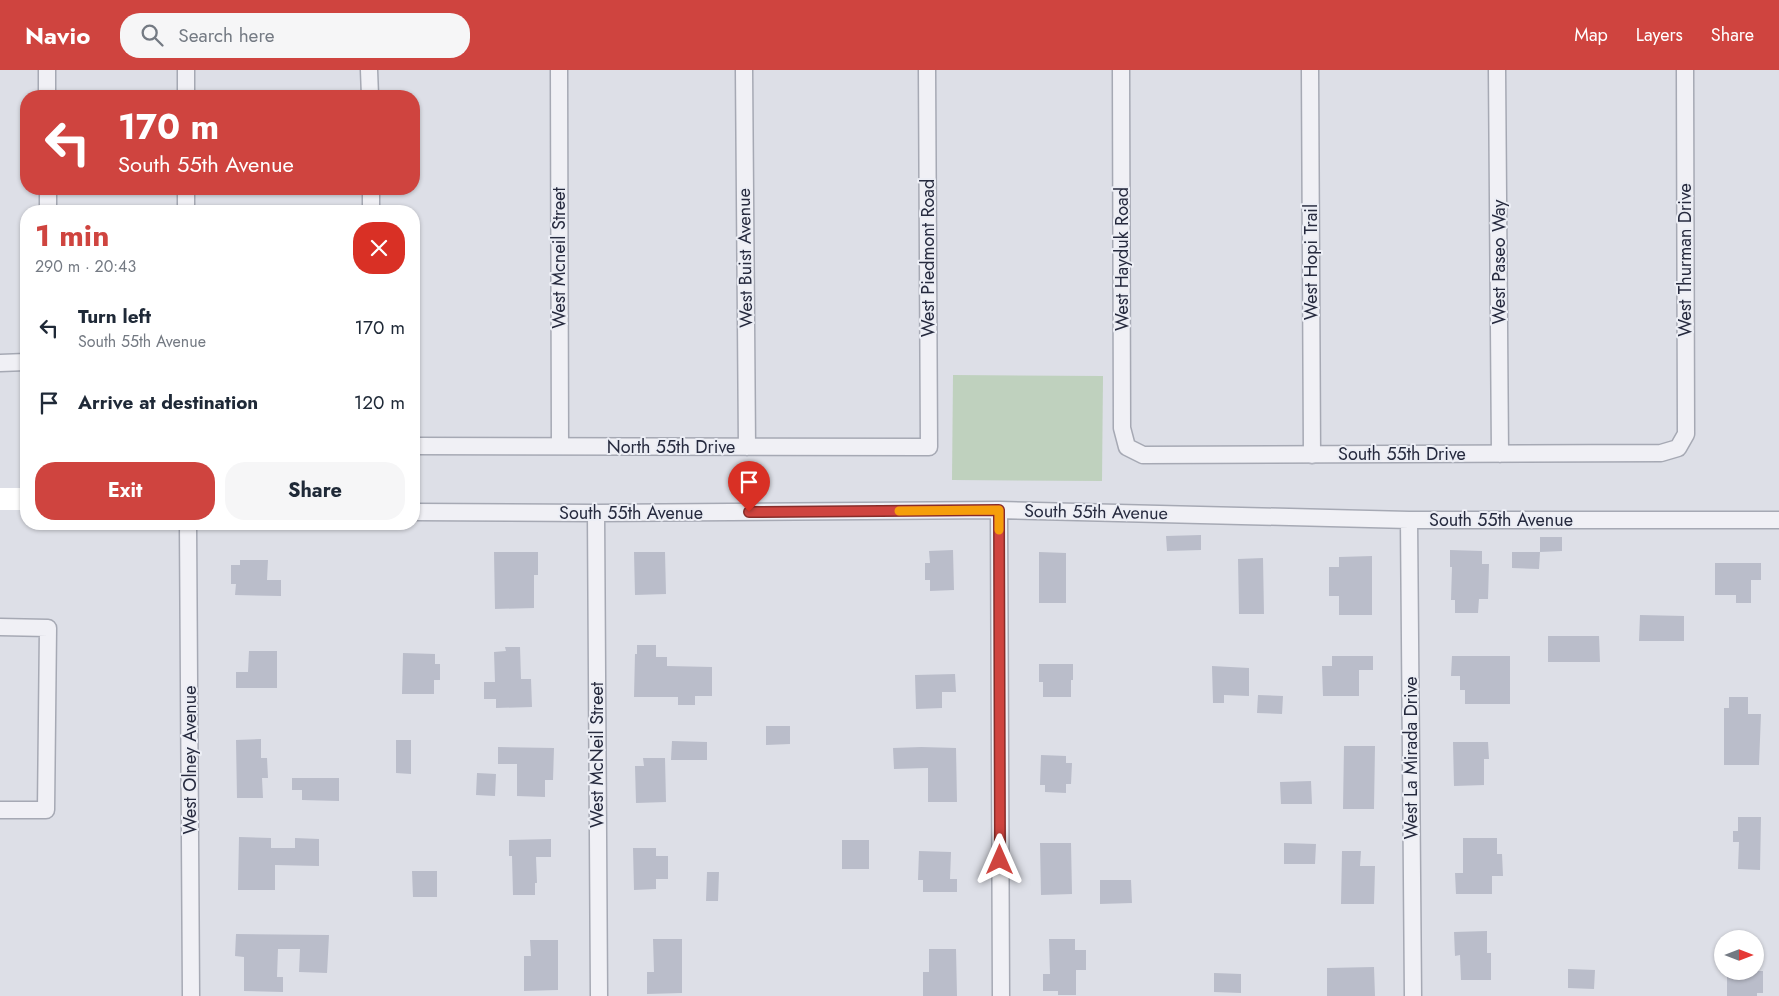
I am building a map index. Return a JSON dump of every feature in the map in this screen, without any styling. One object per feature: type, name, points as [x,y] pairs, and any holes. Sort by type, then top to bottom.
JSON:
[{"type":"street","points":[[47,70],[47,90]]},
{"type":"street","points":[[186,70],[186,90]]},
{"type":"street","points":[[369,70],[370,90]]},
{"type":"street","name":"West Mcneil Street","points":[[559,70],[560,446]]},
{"type":"street","name":"West Buist Avenue","points":[[744,70],[747,447]]},
{"type":"street","name":"West Piedmont Road","points":[[927,70],[929,447]]},
{"type":"street","name":"West Hayduk Road","points":[[1121,70],[1122,428],[1127,447]]},
{"type":"street","name":"West Hopi Trail","points":[[1310,70],[1312,455]]},
{"type":"street","name":"West Paseo Way","points":[[1497,70],[1500,454]]},
{"type":"street","name":"West Thurman Drive","points":[[1678,448],[1686,434],[1685,70]]},
{"type":"street","points":[[0,363],[20,362]]},
{"type":"street","name":"North 55th Drive","points":[[420,446],[929,447]]},
{"type":"street","name":"South 55th Drive","points":[[1127,447],[1143,455],[1661,454],[1678,448]]},
{"type":"street","points":[[0,500],[20,499]]},
{"type":"street","points":[[999,510],[1001,996]]},
{"type":"street","name":"South 55th Avenue","points":[[420,512],[596,513],[999,510],[1409,520],[1779,520]]},
{"type":"street","name":"West McNeil Street","points":[[596,513],[599,996]]},
{"type":"street","name":"West La Mirada Drive","points":[[1409,520],[1413,996]]},
{"type":"street","name":"West Olney Avenue","points":[[188,530],[191,996]]},
{"type":"street","points":[[0,627],[48,628],[46,810],[0,810]]},
{"type":"green space","points":[[953,375],[1103,376],[1102,481],[952,480]]},
{"type":"building","points":[[1201,535],[1201,550],[1167,551],[1166,536]]},
{"type":"building","points":[[1540,537],[1562,537],[1562,551],[1540,552]]},
{"type":"building","points":[[953,550],[954,590],[930,591],[930,580],[925,580],[925,563],[930,563],[929,551]]},
{"type":"building","points":[[1450,550],[1482,551],[1482,564],[1489,564],[1488,599],[1479,599],[1478,613],[1455,613],[1455,600],[1451,600],[1452,567],[1450,567]]},
{"type":"building","points":[[494,552],[538,552],[538,575],[534,575],[534,608],[495,609]]},
{"type":"building","points":[[634,552],[665,552],[666,594],[635,595]]},
{"type":"building","points":[[1039,552],[1066,553],[1066,603],[1039,603]]},
{"type":"building","points":[[1512,552],[1540,552],[1539,569],[1512,568]]},
{"type":"building","points":[[1372,556],[1372,615],[1339,615],[1339,596],[1329,596],[1329,567],[1339,567],[1339,557]]},
{"type":"building","points":[[1263,558],[1264,614],[1239,614],[1238,559]]},
{"type":"building","points":[[240,560],[268,560],[267,580],[281,580],[281,596],[235,595],[236,584],[231,584],[231,565],[240,565]]},
{"type":"building","points":[[1715,563],[1761,563],[1761,580],[1751,580],[1751,603],[1736,603],[1736,595],[1715,595]]},
{"type":"building","points":[[1640,615],[1684,616],[1684,641],[1639,641]]},
{"type":"building","points":[[1548,636],[1599,636],[1600,662],[1548,662]]},
{"type":"building","points":[[637,645],[656,645],[656,657],[667,657],[667,666],[712,667],[712,696],[695,696],[695,705],[678,705],[678,697],[634,697]]},
{"type":"building","points":[[505,647],[520,647],[521,679],[531,679],[532,707],[496,708],[496,699],[484,699],[484,682],[495,682],[494,652],[506,651]]},
{"type":"building","points":[[249,651],[277,651],[277,688],[236,688],[236,672],[248,672]]},
{"type":"building","points":[[403,653],[435,654],[435,664],[440,664],[440,680],[434,680],[434,694],[402,694]]},
{"type":"building","points":[[1332,656],[1373,656],[1373,670],[1359,670],[1359,696],[1323,696],[1322,666],[1332,666]]},
{"type":"building","points":[[1452,656],[1510,656],[1510,704],[1465,704],[1465,690],[1460,690],[1460,676],[1451,676]]},
{"type":"building","points":[[1039,664],[1073,664],[1071,697],[1043,697],[1043,682],[1039,682]]},
{"type":"building","points":[[1212,666],[1249,668],[1249,696],[1224,695],[1224,703],[1213,703]]},
{"type":"building","points":[[955,674],[956,692],[942,692],[942,708],[916,709],[915,675]]},
{"type":"building","points":[[1258,695],[1283,696],[1282,714],[1257,713]]},
{"type":"building","points":[[1729,697],[1748,697],[1748,714],[1761,714],[1759,765],[1724,765],[1724,708],[1729,708]]},
{"type":"building","points":[[766,726],[790,726],[790,744],[766,745]]},
{"type":"building","points":[[261,739],[261,758],[267,758],[268,778],[262,778],[263,798],[237,798],[236,740]]},
{"type":"building","points":[[396,740],[411,740],[411,774],[396,773]]},
{"type":"building","points":[[672,741],[707,742],[707,760],[671,760]]},
{"type":"building","points":[[1453,742],[1488,742],[1489,759],[1484,759],[1484,785],[1454,786]]},
{"type":"building","points":[[1344,746],[1375,746],[1374,809],[1343,809]]},
{"type":"building","points":[[498,747],[554,748],[553,780],[545,780],[545,797],[517,796],[517,764],[498,764]]},
{"type":"building","points":[[893,748],[956,748],[957,802],[928,802],[928,768],[894,769]]},
{"type":"building","points":[[1041,755],[1066,756],[1066,763],[1072,763],[1071,784],[1066,784],[1066,793],[1045,792],[1045,785],[1040,785]]},
{"type":"building","points":[[643,758],[665,758],[666,802],[636,803],[635,766],[644,766]]},
{"type":"building","points":[[477,773],[496,774],[495,796],[476,795]]},
{"type":"building","points":[[292,778],[339,778],[339,801],[302,800],[302,790],[292,790]]},
{"type":"building","points":[[1311,781],[1312,804],[1281,804],[1280,782]]},
{"type":"building","points":[[1738,817],[1761,817],[1760,870],[1738,869],[1739,842],[1733,842],[1733,831],[1738,831]]},
{"type":"building","points":[[239,837],[271,838],[271,848],[295,848],[295,838],[319,839],[319,866],[275,865],[275,890],[238,890]]},
{"type":"building","points":[[1463,838],[1497,838],[1497,854],[1502,854],[1503,876],[1492,876],[1492,894],[1456,894],[1455,873],[1463,873]]},
{"type":"building","points":[[551,839],[551,857],[536,857],[537,883],[535,883],[535,895],[513,895],[512,856],[509,856],[509,840]]},
{"type":"building","points":[[842,840],[869,840],[869,869],[842,869]]},
{"type":"building","points":[[1040,843],[1071,843],[1072,894],[1041,895]]},
{"type":"building","points":[[1284,843],[1316,844],[1315,864],[1284,864]]},
{"type":"building","points":[[633,848],[656,848],[656,856],[668,856],[668,879],[656,879],[656,889],[634,890]]},
{"type":"building","points":[[919,851],[951,852],[950,879],[957,879],[957,892],[923,892],[923,880],[918,880]]},
{"type":"building","points":[[1342,851],[1361,851],[1360,866],[1375,866],[1374,904],[1341,904]]},
{"type":"building","points":[[412,871],[437,871],[437,897],[413,897]]},
{"type":"building","points":[[707,872],[719,872],[718,901],[706,901]]},
{"type":"building","points":[[1100,880],[1131,880],[1132,903],[1100,904]]},
{"type":"building","points":[[1487,931],[1487,953],[1491,953],[1491,980],[1461,980],[1460,955],[1455,956],[1454,932]]},
{"type":"building","points":[[236,934],[329,935],[327,973],[299,972],[300,949],[278,949],[277,977],[283,977],[283,992],[244,991],[244,957],[235,956]]},
{"type":"building","points":[[653,939],[682,939],[682,993],[647,994],[647,972],[654,972]]},
{"type":"building","points":[[1049,939],[1075,939],[1075,950],[1086,950],[1086,970],[1076,970],[1076,995],[1058,995],[1058,991],[1043,991],[1043,974],[1050,974]]},
{"type":"building","points":[[530,940],[558,940],[558,990],[524,991],[524,956],[531,956]]},
{"type":"building","points":[[929,949],[956,949],[957,996],[923,996],[923,972],[929,972]]},
{"type":"building","points":[[1374,967],[1375,996],[1327,996],[1327,968]]},
{"type":"building","points":[[1568,969],[1595,970],[1594,989],[1568,988]]},
{"type":"building","points":[[1214,973],[1241,974],[1241,993],[1214,992]]},
{"type":"building","points":[[1727,980],[1763,980],[1763,993],[1757,993],[1757,996],[1727,996]]},
{"type":"slow traffic","points":[[899,511],[999,510],[999,530]]},
{"type":"route","points":[[749,512],[999,510],[1000,860]]}]
